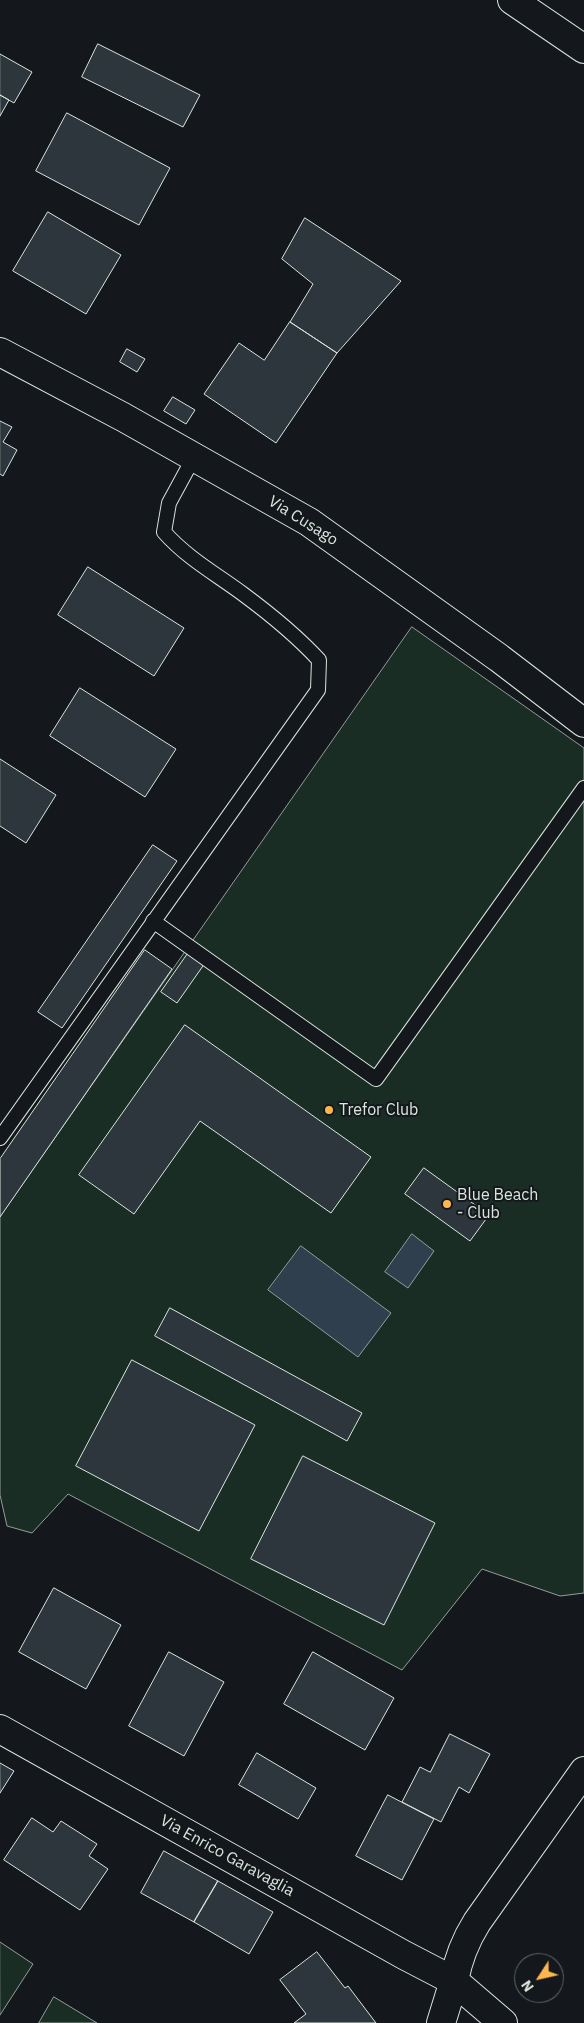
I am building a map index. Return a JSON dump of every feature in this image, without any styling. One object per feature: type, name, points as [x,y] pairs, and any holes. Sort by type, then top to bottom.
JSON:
[{"type":"street","points":[[512,0],[584,49]]},
{"type":"street","name":"Via Cusago","points":[[0,352],[123,417],[309,522],[499,658],[583,721]]},
{"type":"street","name":"Via Enrico Garavaglia","points":[[0,1729],[454,1981],[503,2023]]},
{"type":"street","points":[[441,2023],[465,1941],[584,1770]]},
{"type":"lane","points":[[0,1138],[318,690],[319,660],[302,642],[250,600],[176,546],[164,532],[169,503],[194,457]]},
{"type":"lane","points":[[153,921],[376,1080],[584,788]]},
{"type":"green space","name":"Trefor Club","points":[[412,627],[584,748],[584,1593],[560,1596],[482,1569],[402,1670],[68,1494],[32,1533],[7,1526],[0,1495],[0,1217]]},
{"type":"green space","points":[[0,1942],[33,1964],[0,2015]]},
{"type":"green space","points":[[54,1997],[97,2023],[39,2023]]},
{"type":"water","points":[[412,1234],[434,1251],[408,1288],[385,1272]]},
{"type":"water","points":[[301,1246],[391,1313],[358,1357],[268,1290]]},
{"type":"building","points":[[98,44],[200,95],[183,127],[82,77]]},
{"type":"building","points":[[0,54],[32,72],[14,103],[0,95]]},
{"type":"building","points":[[0,95],[9,100],[0,116]]},
{"type":"building","points":[[67,113],[170,168],[139,225],[36,171]]},
{"type":"building","points":[[48,212],[121,255],[86,314],[13,271]]},
{"type":"building","points":[[305,218],[401,281],[337,353],[290,322],[313,284],[282,259]]},
{"type":"building","points":[[290,322],[337,353],[276,443],[204,394],[239,343],[264,360]]},
{"type":"building","points":[[127,349],[145,359],[137,372],[120,362]]},
{"type":"building","points":[[173,397],[195,410],[186,424],[164,411]]},
{"type":"building","points":[[0,421],[12,427],[3,442],[17,450],[3,476],[0,474]]},
{"type":"building","points":[[88,567],[184,628],[154,676],[58,615]]},
{"type":"building","points":[[80,688],[176,749],[145,797],[50,736]]},
{"type":"building","points":[[0,759],[56,795],[26,843],[0,826]]},
{"type":"building","points":[[153,845],[177,861],[62,1028],[38,1012]]},
{"type":"building","points":[[145,950],[172,969],[0,1217],[0,1159]]},
{"type":"building","points":[[189,952],[205,963],[177,1003],[161,992]]},
{"type":"building","points":[[185,1025],[371,1157],[331,1213],[200,1121],[134,1214],[79,1175]]},
{"type":"building","name":"Blue Beach - Club","points":[[424,1168],[489,1215],[470,1241],[405,1194]]},
{"type":"building","points":[[170,1308],[362,1413],[347,1441],[155,1336]]},
{"type":"building","points":[[132,1360],[255,1425],[199,1531],[76,1466]]},
{"type":"building","points":[[303,1456],[435,1523],[384,1625],[251,1559]]},
{"type":"building","points":[[54,1588],[121,1625],[86,1689],[19,1652]]},
{"type":"building","points":[[169,1652],[224,1682],[184,1756],[129,1726]]},
{"type":"building","points":[[313,1652],[394,1698],[365,1750],[284,1704]]},
{"type":"building","points":[[450,1734],[490,1754],[469,1793],[459,1787],[441,1822],[402,1802],[420,1767],[430,1772]]},
{"type":"building","points":[[257,1753],[316,1788],[298,1819],[239,1785]]},
{"type":"building","points":[[0,1763],[14,1771],[0,1793]]},
{"type":"building","points":[[388,1795],[434,1819],[402,1880],[356,1856]]},
{"type":"building","points":[[32,1818],[53,1832],[61,1821],[97,1844],[89,1856],[108,1869],[80,1910],[4,1860]]},
{"type":"building","points":[[164,1851],[218,1881],[194,1922],[141,1893]]},
{"type":"building","points":[[218,1881],[273,1912],[249,1954],[194,1922]]},
{"type":"building","points":[[317,1952],[345,1988],[348,1986],[376,2023],[294,2023],[306,2014],[280,1980]]},
{"type":"place","name":"Trefor Club","points":[[329,1110]]},
{"type":"place","name":"Blue Beach - Club","points":[[447,1204]]}]
